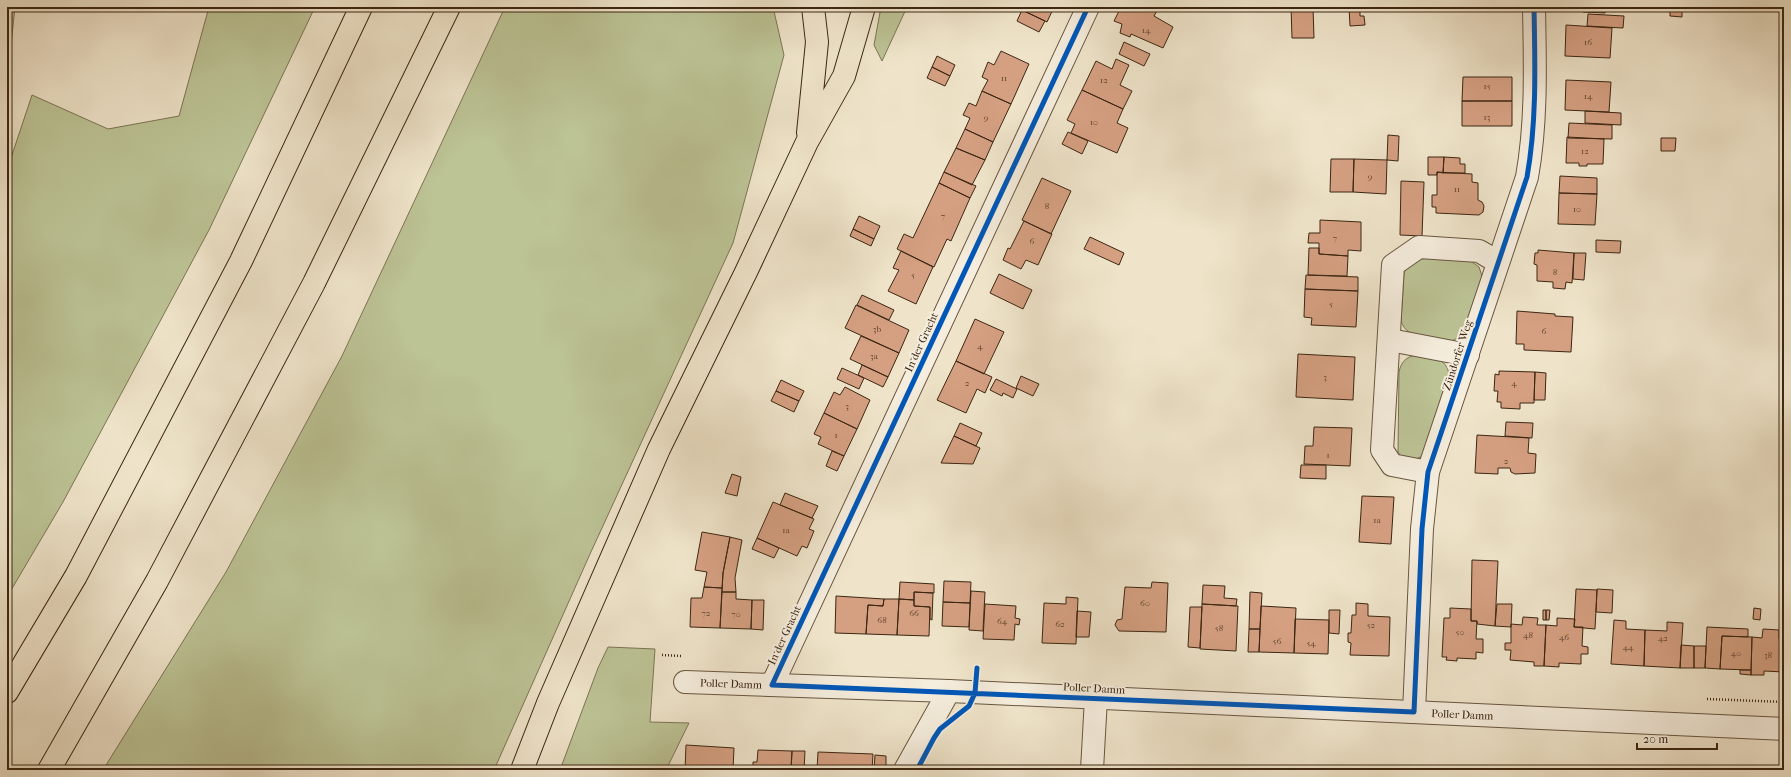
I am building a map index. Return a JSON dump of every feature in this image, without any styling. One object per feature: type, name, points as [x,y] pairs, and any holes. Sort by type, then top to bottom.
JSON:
[{"type":"highway","points":[[49,770],[157,581],[278,352],[314,283],[449,7]]},
{"type":"highway","points":[[807,142],[817,42],[813,7]]},
{"type":"highway","points":[[522,770],[548,703],[659,449],[746,272],[807,142],[844,76],[864,7]]},
{"type":"highway","points":[[7,692],[76,576],[241,261],[360,9]]},
{"type":"street","name":"In der Gracht","points":[[772,685],[1088,7]]},
{"type":"street","name":"Zündorfer Weg","points":[[1414,712],[1422,529],[1428,472],[1523,192],[1533,145],[1535,87],[1534,7]]},
{"type":"street","points":[[1428,472],[1392,465],[1382,450],[1390,340],[1393,266],[1419,247],[1479,250],[1498,262]]},
{"type":"street","name":"Zündorfer Weg","points":[[1390,340],[1468,354]]},
{"type":"street","name":"Poller Damm","points":[[685,682],[949,691],[1784,729]]},
{"type":"street","points":[[905,770],[949,691]]},
{"type":"street","points":[[1092,770],[1096,698]]},
{"type":"green space","points":[[7,7],[15,7],[7,83]]},
{"type":"green space","points":[[209,7],[315,7],[209,230],[63,502],[7,597],[7,170],[32,95],[108,129],[179,116]]},
{"type":"green space","points":[[505,7],[773,7],[784,55],[733,243],[590,554],[494,770],[103,770],[226,572],[342,356]]},
{"type":"green space","points":[[881,7],[907,7],[882,61],[874,45]]},
{"type":"green space","points":[[1424,257],[1468,259],[1479,267],[1483,279],[1463,335],[1452,341],[1430,339],[1416,335],[1409,332],[1401,321],[1404,273],[1409,263]]},
{"type":"green space","points":[[1416,355],[1433,357],[1442,361],[1448,369],[1449,375],[1423,456],[1413,460],[1401,457],[1398,452],[1399,372],[1404,360]]},
{"type":"green space","points":[[608,647],[655,649],[650,722],[689,723],[666,770],[560,770],[598,668]]},
{"type":"building","points":[[1024,7],[1054,7],[1047,22],[1022,10]]},
{"type":"building","points":[[1121,7],[1159,7],[1154,16],[1173,27],[1163,48],[1131,34],[1130,37],[1120,33],[1122,24],[1114,21]]},
{"type":"building","points":[[1234,7],[1247,7],[1247,9],[1234,10]]},
{"type":"building","points":[[1291,7],[1313,7],[1314,38],[1292,38]]},
{"type":"building","points":[[1349,7],[1363,7],[1363,11],[1360,11],[1360,16],[1364,16],[1365,25],[1350,26]]},
{"type":"building","points":[[1583,7],[1606,7],[1605,13],[1583,12]]},
{"type":"building","points":[[1670,7],[1682,7],[1682,17],[1670,16]]},
{"type":"building","points":[[1022,10],[1045,21],[1039,32],[1017,21]]},
{"type":"building","points":[[1588,14],[1624,16],[1623,28],[1587,26]]},
{"type":"building","points":[[1566,25],[1612,28],[1610,58],[1565,56]]},
{"type":"building","points":[[1124,42],[1150,54],[1144,66],[1119,54]]},
{"type":"building","points":[[1001,51],[1029,64],[1011,104],[982,91],[988,80],[982,77],[988,62],[994,65]]},
{"type":"building","points":[[937,56],[955,65],[950,76],[932,67]]},
{"type":"building","points":[[1116,59],[1129,65],[1120,85],[1132,91],[1123,109],[1082,90],[1096,61],[1112,69]]},
{"type":"building","points":[[932,67],[950,76],[945,86],[927,78]]},
{"type":"building","points":[[1463,77],[1512,77],[1512,101],[1462,101]]},
{"type":"building","points":[[1566,80],[1611,82],[1609,112],[1565,110]]},
{"type":"building","points":[[1082,90],[1123,109],[1117,123],[1128,128],[1117,153],[1071,133],[1075,124],[1067,120]]},
{"type":"building","points":[[982,91],[1011,104],[993,142],[965,129],[970,118],[963,115],[969,103],[976,106]]},
{"type":"building","points":[[1462,101],[1512,101],[1512,126],[1462,126]]},
{"type":"building","points":[[1585,111],[1621,113],[1621,125],[1585,123]]},
{"type":"building","points":[[1569,123],[1612,125],[1612,139],[1568,138]]},
{"type":"building","points":[[965,129],[993,142],[985,160],[956,148]]},
{"type":"building","points":[[1068,132],[1088,141],[1082,154],[1062,144]]},
{"type":"building","points":[[1388,135],[1399,136],[1398,161],[1387,160]]},
{"type":"building","points":[[1567,137],[1604,139],[1603,164],[1587,164],[1587,166],[1579,166],[1579,163],[1566,163]]},
{"type":"building","points":[[1661,138],[1676,138],[1675,151],[1661,151]]},
{"type":"building","points":[[956,148],[985,160],[972,185],[944,172]]},
{"type":"building","points":[[1428,157],[1444,157],[1443,173],[1437,172],[1437,175],[1428,175]]},
{"type":"building","points":[[1444,157],[1460,158],[1460,164],[1465,164],[1465,173],[1443,173]]},
{"type":"building","points":[[1331,159],[1354,159],[1353,192],[1330,192]]},
{"type":"building","points":[[1354,159],[1387,160],[1386,194],[1353,192]]},
{"type":"building","points":[[944,172],[976,186],[970,198],[939,183]]},
{"type":"building","points":[[1437,172],[1472,174],[1472,182],[1478,183],[1478,200],[1482,202],[1484,206],[1483,212],[1479,215],[1436,213],[1436,207],[1432,207],[1432,195],[1437,195]]},
{"type":"building","points":[[1560,176],[1597,178],[1597,194],[1559,193]]},
{"type":"building","points":[[1042,178],[1071,191],[1051,234],[1022,220]]},
{"type":"building","points":[[1401,181],[1424,182],[1422,236],[1400,235]]},
{"type":"building","points":[[939,183],[970,198],[951,241],[947,239],[934,267],[897,249],[904,234],[913,238]]},
{"type":"building","points":[[1559,193],[1597,194],[1595,225],[1558,224]]},
{"type":"building","points":[[859,216],[880,226],[874,239],[853,229]]},
{"type":"building","points":[[1320,220],[1361,222],[1361,251],[1348,250],[1348,256],[1319,254],[1319,243],[1308,243],[1309,233],[1320,233]]},
{"type":"building","points":[[1024,221],[1052,234],[1038,265],[1026,260],[1021,269],[1003,260],[1008,248],[1010,249]]},
{"type":"building","points":[[853,229],[874,239],[871,246],[850,236]]},
{"type":"building","points":[[1090,237],[1124,253],[1119,265],[1084,249]]},
{"type":"building","points":[[1596,240],[1621,241],[1620,253],[1596,252]]},
{"type":"building","points":[[1309,248],[1319,248],[1319,254],[1348,256],[1347,276],[1308,275]]},
{"type":"building","points":[[1538,250],[1574,253],[1572,283],[1566,282],[1565,289],[1553,288],[1553,282],[1537,281],[1537,265],[1534,264],[1535,253],[1538,253]]},
{"type":"building","points":[[901,251],[933,267],[916,304],[888,291],[899,270],[893,268]]},
{"type":"building","points":[[1574,253],[1586,253],[1584,280],[1573,279]]},
{"type":"building","points":[[999,274],[1032,290],[1023,309],[990,293]]},
{"type":"building","points":[[1306,275],[1358,277],[1358,291],[1305,289]]},
{"type":"building","points":[[1305,289],[1358,291],[1356,327],[1311,325],[1312,318],[1304,317]]},
{"type":"building","points":[[862,295],[894,310],[889,320],[857,305]]},
{"type":"building","points":[[856,305],[909,330],[899,353],[845,328]]},
{"type":"building","points":[[1517,311],[1573,317],[1571,352],[1524,350],[1524,344],[1516,344]]},
{"type":"building","points":[[975,319],[1004,332],[984,374],[956,361]]},
{"type":"building","points":[[861,336],[899,353],[888,377],[850,359]]},
{"type":"building","points":[[1298,354],[1355,357],[1353,400],[1296,397]]},
{"type":"building","points":[[956,361],[992,377],[985,393],[977,389],[966,413],[937,400]]},
{"type":"building","points":[[862,365],[888,377],[883,387],[858,375]]},
{"type":"building","points":[[842,368],[864,378],[859,389],[837,379]]},
{"type":"building","points":[[1499,371],[1535,372],[1534,403],[1520,403],[1520,409],[1501,408],[1501,402],[1497,402],[1498,391],[1494,391],[1495,374],[1499,375]]},
{"type":"building","points":[[1535,372],[1546,373],[1545,400],[1534,400]]},
{"type":"building","points":[[1021,376],[1039,384],[1033,396],[1016,388]]},
{"type":"building","points":[[996,379],[1017,389],[1013,398],[1003,393],[1002,396],[990,390]]},
{"type":"building","points":[[781,380],[804,391],[799,401],[776,391]]},
{"type":"building","points":[[845,387],[870,400],[857,429],[824,413],[834,392],[840,395]]},
{"type":"building","points":[[776,391],[799,401],[794,412],[771,401]]},
{"type":"building","points":[[824,413],[857,429],[844,456],[818,444],[821,437],[814,434]]},
{"type":"building","points":[[1506,422],[1533,423],[1532,438],[1505,436]]},
{"type":"building","points":[[960,423],[982,433],[976,446],[954,436]]},
{"type":"building","points":[[1314,427],[1352,428],[1350,466],[1304,464],[1305,446],[1313,446]]},
{"type":"building","points":[[1477,435],[1529,438],[1528,453],[1536,454],[1535,473],[1515,474],[1511,472],[1510,468],[1498,468],[1498,474],[1475,473]]},
{"type":"building","points":[[954,436],[980,448],[973,464],[941,463]]},
{"type":"building","points":[[832,451],[844,456],[837,471],[826,466]]},
{"type":"building","points":[[1301,465],[1326,465],[1326,479],[1300,478]]},
{"type":"building","points":[[732,474],[741,477],[737,496],[725,493]]},
{"type":"building","points":[[785,493],[818,506],[812,518],[780,505]]},
{"type":"building","points":[[1362,496],[1394,497],[1391,544],[1359,542]]},
{"type":"building","points":[[773,502],[814,519],[809,529],[814,531],[807,548],[802,546],[797,556],[757,538]]},
{"type":"building","points":[[702,532],[730,537],[723,573],[722,588],[704,587],[707,572],[695,570]]},
{"type":"building","points":[[730,537],[742,540],[735,578],[736,592],[722,592],[723,573]]},
{"type":"building","points":[[757,538],[779,548],[774,558],[752,549]]},
{"type":"building","points":[[1472,560],[1498,561],[1495,626],[1477,624],[1477,621],[1471,621]]},
{"type":"building","points":[[944,581],[971,582],[970,603],[943,602]]},
{"type":"building","points":[[900,582],[934,584],[934,593],[914,592],[914,600],[899,599]]},
{"type":"building","points":[[1152,582],[1168,583],[1166,632],[1119,631],[1115,625],[1117,620],[1122,619],[1125,587],[1151,588]]},
{"type":"building","points":[[1203,585],[1225,586],[1224,598],[1237,599],[1236,606],[1202,604]]},
{"type":"building","points":[[704,587],[722,588],[720,628],[690,627],[691,598],[702,598]]},
{"type":"building","points":[[1576,589],[1597,590],[1595,629],[1574,627]]},
{"type":"building","points":[[1597,589],[1613,590],[1612,613],[1596,612]]},
{"type":"building","points":[[971,591],[985,592],[983,631],[969,630]]},
{"type":"building","points":[[722,592],[736,592],[736,599],[752,600],[751,629],[720,628]]},
{"type":"building","points":[[914,592],[933,593],[932,620],[930,619],[930,607],[914,606]]},
{"type":"building","points":[[1250,592],[1262,593],[1260,629],[1249,629]]},
{"type":"building","points":[[836,596],[884,599],[883,606],[868,605],[866,634],[835,633]]},
{"type":"building","points":[[1066,597],[1078,598],[1076,644],[1042,643],[1044,603],[1066,604]]},
{"type":"building","points":[[884,599],[899,599],[897,635],[866,634],[868,605],[883,606]]},
{"type":"building","points":[[899,599],[914,600],[914,606],[930,607],[929,636],[897,635]]},
{"type":"building","points":[[752,600],[764,600],[763,630],[751,629]]},
{"type":"building","points":[[943,602],[970,603],[969,627],[942,626]]},
{"type":"building","points":[[1356,603],[1368,604],[1368,616],[1390,617],[1389,656],[1350,655],[1351,643],[1348,642],[1348,633],[1351,633],[1352,615],[1356,615]]},
{"type":"building","points":[[985,604],[1016,606],[1015,618],[1020,619],[1019,625],[1015,624],[1014,640],[983,639]]},
{"type":"building","points":[[1202,604],[1238,606],[1236,651],[1200,649]]},
{"type":"building","points":[[1497,604],[1512,604],[1511,627],[1495,626]]},
{"type":"building","points":[[1261,606],[1296,608],[1294,653],[1259,652]]},
{"type":"building","points":[[1190,607],[1202,607],[1200,648],[1188,647]]},
{"type":"building","points":[[1450,608],[1471,609],[1471,621],[1477,621],[1476,639],[1483,639],[1483,653],[1476,652],[1476,659],[1457,658],[1457,661],[1446,660],[1447,657],[1442,657],[1444,618],[1450,618]]},
{"type":"building","points":[[1754,608],[1761,609],[1760,620],[1753,619]]},
{"type":"building","points":[[1329,610],[1340,610],[1339,634],[1329,633]]},
{"type":"building","points":[[1543,610],[1546,610],[1546,620],[1543,620]]},
{"type":"building","points":[[1546,610],[1550,610],[1549,620],[1546,620]]},
{"type":"building","points":[[1077,611],[1091,612],[1089,637],[1076,637]]},
{"type":"building","points":[[1523,617],[1538,618],[1537,625],[1546,625],[1544,666],[1534,666],[1534,662],[1510,660],[1511,650],[1505,650],[1505,643],[1511,643],[1511,624],[1522,625]]},
{"type":"building","points":[[1557,618],[1575,619],[1574,627],[1583,627],[1582,646],[1588,647],[1588,654],[1581,654],[1581,664],[1559,663],[1559,667],[1544,666],[1546,625],[1557,626]]},
{"type":"building","points":[[1295,619],[1329,620],[1328,654],[1294,653]]},
{"type":"building","points":[[1614,620],[1626,621],[1626,629],[1645,630],[1644,666],[1611,664]]},
{"type":"building","points":[[1667,622],[1683,623],[1680,668],[1644,666],[1645,630],[1667,631]]},
{"type":"building","points":[[1707,627],[1748,629],[1748,637],[1722,636],[1720,669],[1705,668]]},
{"type":"building","points":[[1249,629],[1260,629],[1259,652],[1248,652]]},
{"type":"building","points":[[1763,629],[1779,630],[1779,639],[1784,639],[1784,672],[1764,671],[1764,675],[1751,675],[1752,637],[1762,638]]},
{"type":"building","points":[[1722,636],[1752,637],[1751,670],[1720,669]]},
{"type":"building","points":[[1681,645],[1694,646],[1694,668],[1680,668]]},
{"type":"building","points":[[1694,646],[1706,646],[1705,668],[1694,668]]},
{"type":"building","points":[[1740,670],[1751,670],[1751,675],[1740,674]]},
{"type":"building","points":[[686,745],[734,748],[733,770],[685,770]]},
{"type":"building","points":[[758,750],[792,751],[791,770],[753,770],[753,762],[757,762]]},
{"type":"building","points":[[792,751],[805,751],[804,770],[791,770]]},
{"type":"building","points":[[818,752],[873,754],[872,770],[817,770]]},
{"type":"building","points":[[875,755],[886,756],[886,770],[874,770]]},
{"type":"cycle path","points":[[1088,7],[772,685],[1414,712],[1422,529],[1428,472],[1527,177],[1534,114],[1534,7]]},
{"type":"cycle path","points":[[917,770],[940,729],[969,706],[975,693],[977,668]]}]
